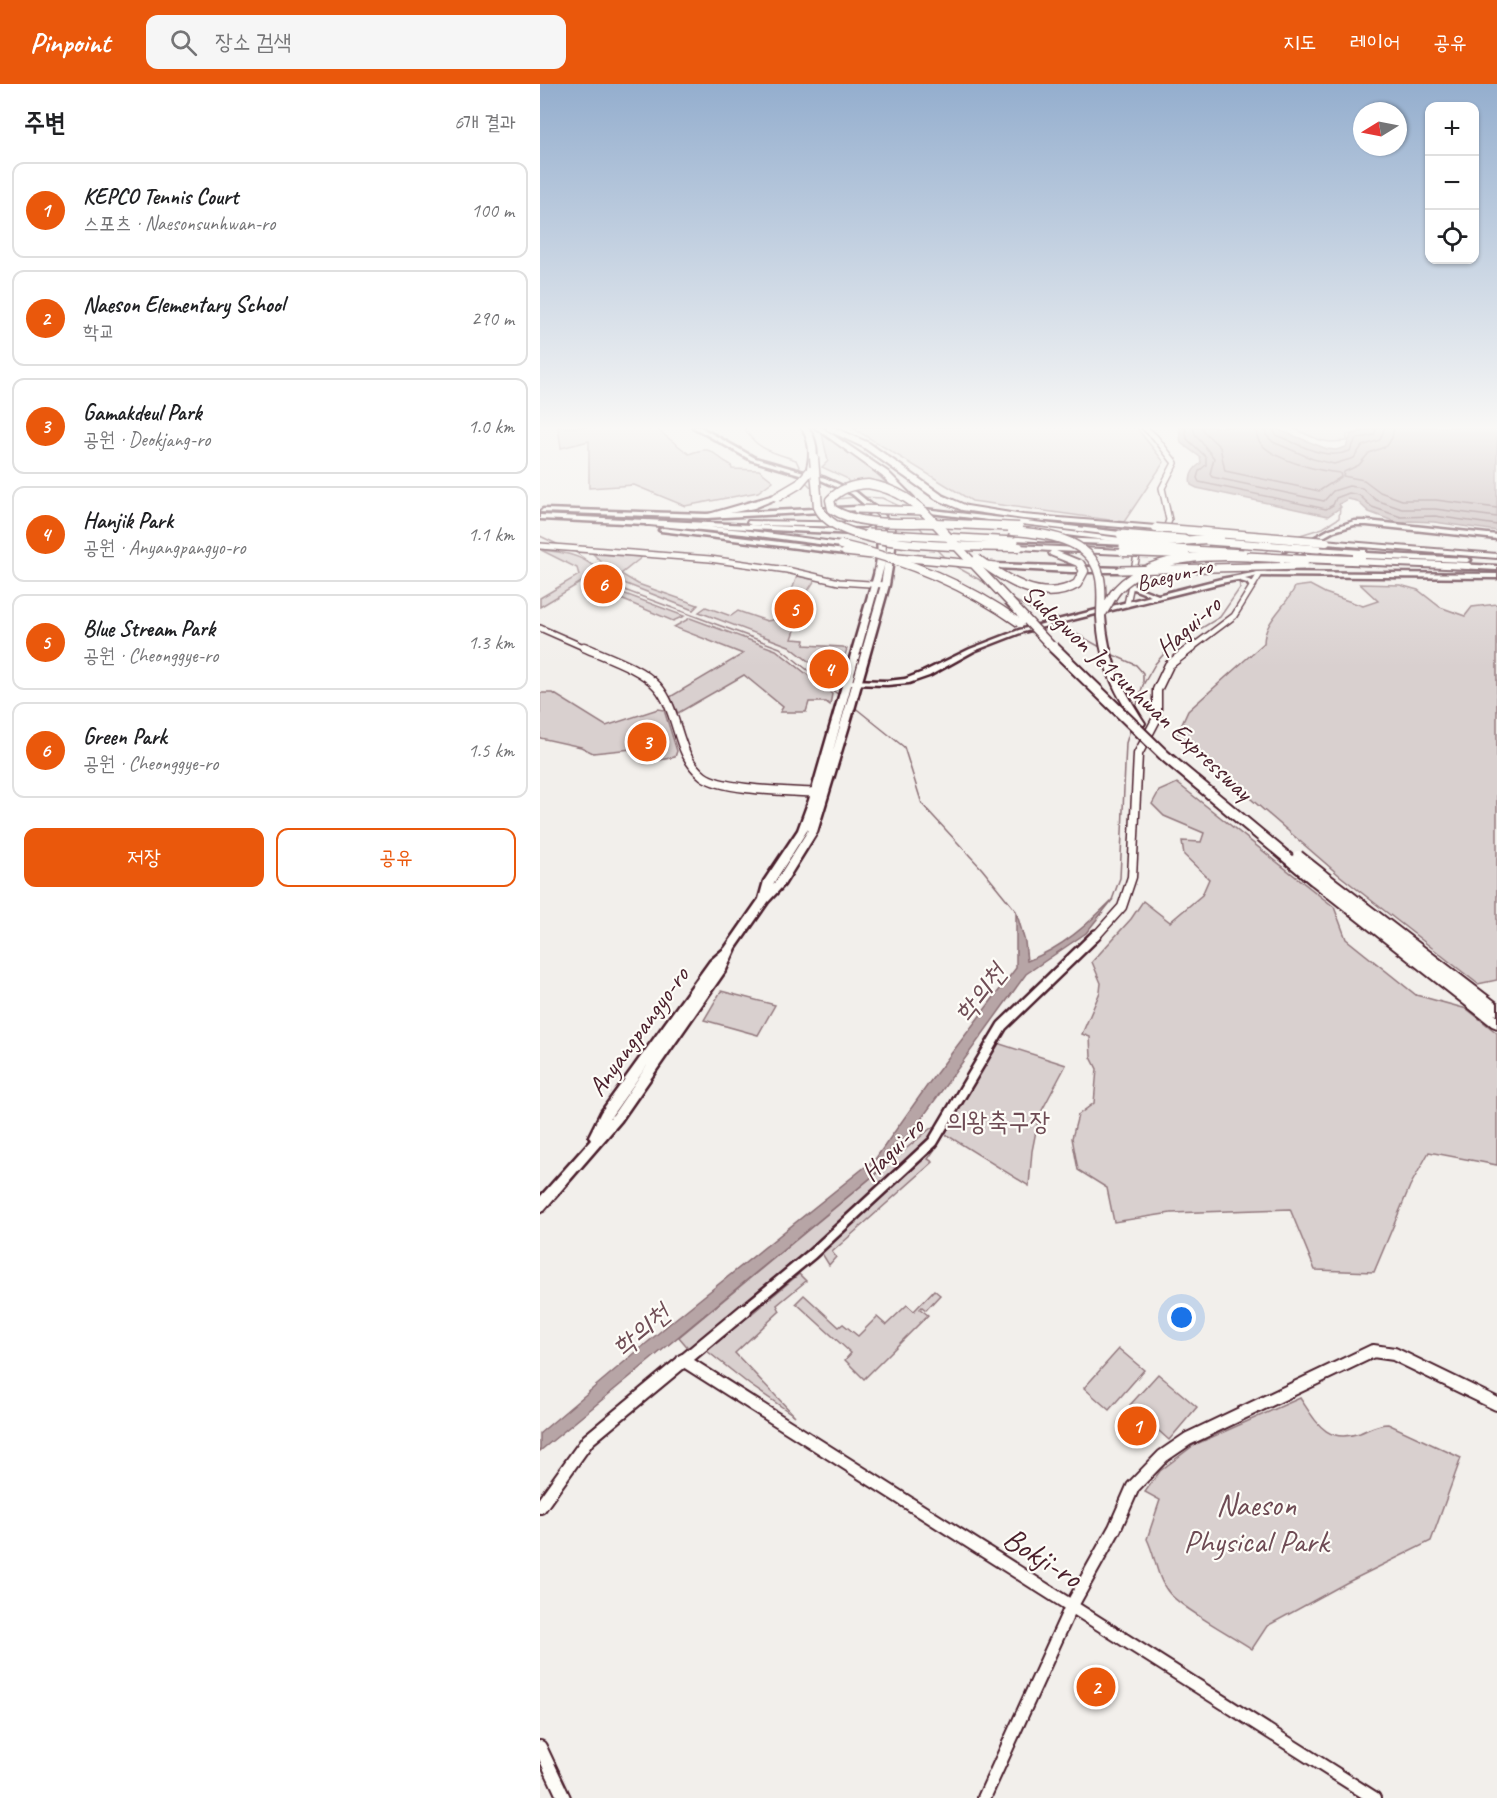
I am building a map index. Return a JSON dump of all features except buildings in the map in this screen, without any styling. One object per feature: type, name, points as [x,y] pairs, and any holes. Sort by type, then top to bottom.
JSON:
[{"type":"highway","points":[[706,516],[751,507]]},
{"type":"highway","points":[[820,507],[829,523],[849,533],[883,540],[1123,543],[1263,537]]},
{"type":"highway","points":[[832,507],[837,513],[856,518],[1020,527],[1230,556],[1469,566]]},
{"type":"highway","name":"Sudogwon Je1sunhwan Expressway","points":[[918,507],[1055,649],[1157,749],[1497,1023]]},
{"type":"highway","name":"Sudogwon Je1sunhwan Expressway","points":[[924,507],[1140,723],[1209,784],[1318,877],[1497,1010]]},
{"type":"highway","points":[[963,507],[1023,517],[1497,556]]},
{"type":"highway","points":[[649,523],[797,538],[902,560],[960,584],[1005,611],[1055,649]]},
{"type":"highway","points":[[751,523],[867,529],[1018,531],[1043,534],[1068,542],[1089,555],[1098,570],[1102,644],[1109,671],[1140,723]]},
{"type":"highway","points":[[843,546],[1028,551],[1064,556],[1080,564],[1084,571],[1079,582],[1064,590],[1040,592],[1022,588],[977,559]]},
{"type":"highway","points":[[1101,615],[1112,594],[1120,585],[1139,572],[1174,561],[1230,556]]},
{"type":"main road","points":[[540,511],[588,510],[706,516],[792,507]]},
{"type":"main road","name":"Anyangpangyo-ro","points":[[820,793],[854,696],[881,585],[884,552],[880,528],[865,507]]},
{"type":"main road","points":[[900,507],[1123,543],[1497,574]]},
{"type":"main road","points":[[540,511],[751,523]]},
{"type":"main road","points":[[540,517],[649,523],[867,529],[1015,542]]},
{"type":"main road","points":[[540,522],[648,528],[843,546],[996,566],[1071,570],[1121,570],[1307,559],[1497,562]]},
{"type":"main road","name":"Baegun-ro","points":[[858,682],[906,681],[982,647],[1050,624],[1221,581],[1234,579],[1247,581],[1276,561],[1332,530],[1354,523],[1497,537]]},
{"type":"main road","points":[[1123,543],[1318,549],[1450,560]]},
{"type":"main road","points":[[1469,566],[1497,568]]},
{"type":"main road","points":[[1260,574],[1497,574]]},
{"type":"main road","name":"Anyangpangyo-ro","points":[[540,1206],[617,1118],[722,967],[731,947],[764,900],[780,883],[812,832],[846,686],[881,585]]},
{"type":"main road","points":[[1130,586],[1145,594],[1158,597]]},
{"type":"main road","points":[[846,686],[858,682]]},
{"type":"street","points":[[1127,604],[1137,555],[1166,532],[1169,513],[1167,507]]},
{"type":"street","points":[[543,546],[717,560],[787,570],[839,582],[881,585]]},
{"type":"street","name":"Hagui-ro","points":[[540,1508],[588,1440],[812,1254],[933,1142],[1002,1026],[1093,939],[1122,907],[1132,877],[1138,754],[1157,718],[1157,690],[1169,665],[1234,616],[1247,581],[1260,574]]},
{"type":"street","points":[[540,628],[629,668],[657,686],[671,709],[688,760],[704,777],[726,785],[820,793]]},
{"type":"street","points":[[984,1798],[1071,1607],[1114,1528],[1133,1487],[1162,1456],[1198,1434],[1373,1351],[1394,1354],[1497,1404]]},
{"type":"street","name":"Bokji-ro","points":[[683,1360],[1374,1798]]},
{"type":"street","points":[[540,1747],[562,1797]]},
{"type":"green space","points":[[1015,507],[1134,507],[1124,522]]},
{"type":"green space","points":[[541,550],[563,553],[590,563],[620,592],[684,616],[673,621],[602,591],[591,579],[583,581],[540,607],[540,598],[579,575],[577,568]]},
{"type":"green space","points":[[593,554],[642,557],[621,574],[638,584],[698,605],[693,610],[624,583]]},
{"type":"green space","points":[[797,576],[815,580],[809,589],[792,639],[805,640],[804,645],[847,649],[836,683],[789,646],[699,612],[706,607],[731,616],[738,611],[767,621],[782,618]]},
{"type":"green space","points":[[1360,584],[1400,585],[1418,590],[1440,607],[1465,616],[1472,607],[1497,604],[1497,980],[1478,984],[1339,875],[1177,735],[1188,711],[1264,643],[1271,621],[1295,587],[1310,585],[1325,593],[1363,606],[1378,601]]},
{"type":"green space","points":[[690,618],[776,650],[832,694],[830,705],[826,702],[809,702],[806,712],[780,712],[783,707],[744,675],[678,713],[670,697],[743,654],[674,627]]},
{"type":"green space","points":[[540,693],[553,693],[606,726],[658,709],[664,710],[677,751],[675,757],[644,763],[643,757],[632,749],[593,753],[581,747],[540,738]]},
{"type":"green space","points":[[1177,783],[1334,907],[1346,939],[1416,995],[1467,1009],[1497,1033],[1497,1165],[1429,1152],[1410,1186],[1374,1272],[1315,1270],[1290,1209],[1171,1213],[1114,1222],[1107,1188],[1078,1170],[1072,1138],[1078,1115],[1094,1103],[1097,1069],[1091,1057],[1090,1037],[1082,1034],[1100,992],[1101,983],[1092,962],[1131,919],[1143,901],[1170,922],[1202,895],[1209,879],[1184,855],[1182,841],[1201,842],[1204,833],[1164,816],[1152,804],[1159,791]]},
{"type":"green space","points":[[721,991],[775,1005],[758,1035],[704,1020]]},
{"type":"green space","name":"의왕축구장","points":[[997,1043],[1066,1065],[1039,1116],[1032,1151],[1029,1186],[945,1134]]},
{"type":"green space","points":[[931,1128],[938,1133],[809,1252],[690,1350],[679,1337]]},
{"type":"green space","points":[[935,1149],[928,1159],[933,1162],[832,1252],[836,1257],[829,1265],[821,1252]]},
{"type":"green space","points":[[799,1274],[806,1281],[777,1305],[780,1311],[735,1353],[795,1416],[750,1385],[707,1351]]},
{"type":"green space","points":[[934,1290],[940,1295],[926,1310],[922,1307],[920,1309],[928,1315],[864,1379],[845,1360],[851,1353],[796,1303],[804,1295],[839,1327],[843,1324],[858,1336],[877,1317],[886,1325],[907,1305],[914,1311]]},
{"type":"green space","points":[[1119,1349],[1144,1370],[1109,1410],[1084,1388]]},
{"type":"green space","points":[[1158,1374],[1197,1407],[1169,1440],[1130,1405]]},
{"type":"green space","name":"Naeson Physical Park","points":[[1300,1398],[1317,1423],[1339,1436],[1348,1436],[1388,1424],[1461,1458],[1431,1541],[1346,1583],[1267,1626],[1252,1649],[1177,1601],[1165,1588],[1147,1539],[1160,1500],[1145,1492],[1160,1471],[1194,1445]]},
{"type":"green space","points":[[1130,1408],[1157,1430],[1145,1445],[1118,1423]]},
{"type":"water","points":[[1286,507],[1341,507],[1328,516]]},
{"type":"water","points":[[1364,507],[1497,507],[1497,531],[1434,522],[1409,521],[1401,524],[1369,512]]},
{"type":"water","name":"학의천","points":[[1113,899],[1086,933],[1026,974],[891,1161],[540,1451],[540,1433],[674,1320],[876,1158],[929,1083],[1016,968],[1016,911],[1025,942],[1027,961],[1040,956],[1073,935]]},
{"type":"waterway","name":"학의천","points":[[1297,536],[1323,528],[1339,518],[1340,507]]},
{"type":"waterway","points":[[919,526],[925,534]]},
{"type":"waterway","points":[[540,536],[561,546]]},
{"type":"waterway","name":"학의천","points":[[1262,554],[1271,548]]},
{"type":"waterway","points":[[937,550],[946,559]]},
{"type":"waterway","points":[[574,551],[627,591],[780,648],[840,696]]},
{"type":"waterway","points":[[955,566],[987,584]]},
{"type":"waterway","name":"학의천","points":[[1136,708],[1143,685],[1155,664],[1170,647],[1220,617],[1240,588],[1239,580]]},
{"type":"waterway","points":[[1012,599],[1052,621]]},
{"type":"waterway","points":[[1057,623],[1102,648]]},
{"type":"waterway","points":[[1111,654],[1136,665],[1143,673],[1143,682]]},
{"type":"waterway","points":[[853,706],[904,747],[922,804],[982,869],[1016,911]]},
{"type":"waterway","name":"학의천","points":[[1112,900],[1120,878],[1126,743],[1130,730]]},
{"type":"place","name":"Green Park","points":[[603,584]]},
{"type":"place","name":"Blue Stream Park","points":[[794,609]]},
{"type":"place","name":"Hanjik Park","points":[[829,669]]},
{"type":"place","name":"Gamakdeul Park","points":[[647,742]]},
{"type":"place","name":"KEPCO Tennis Court","points":[[1137,1426]]},
{"type":"place","name":"Naeson Elementary School","points":[[1096,1687]]}]
